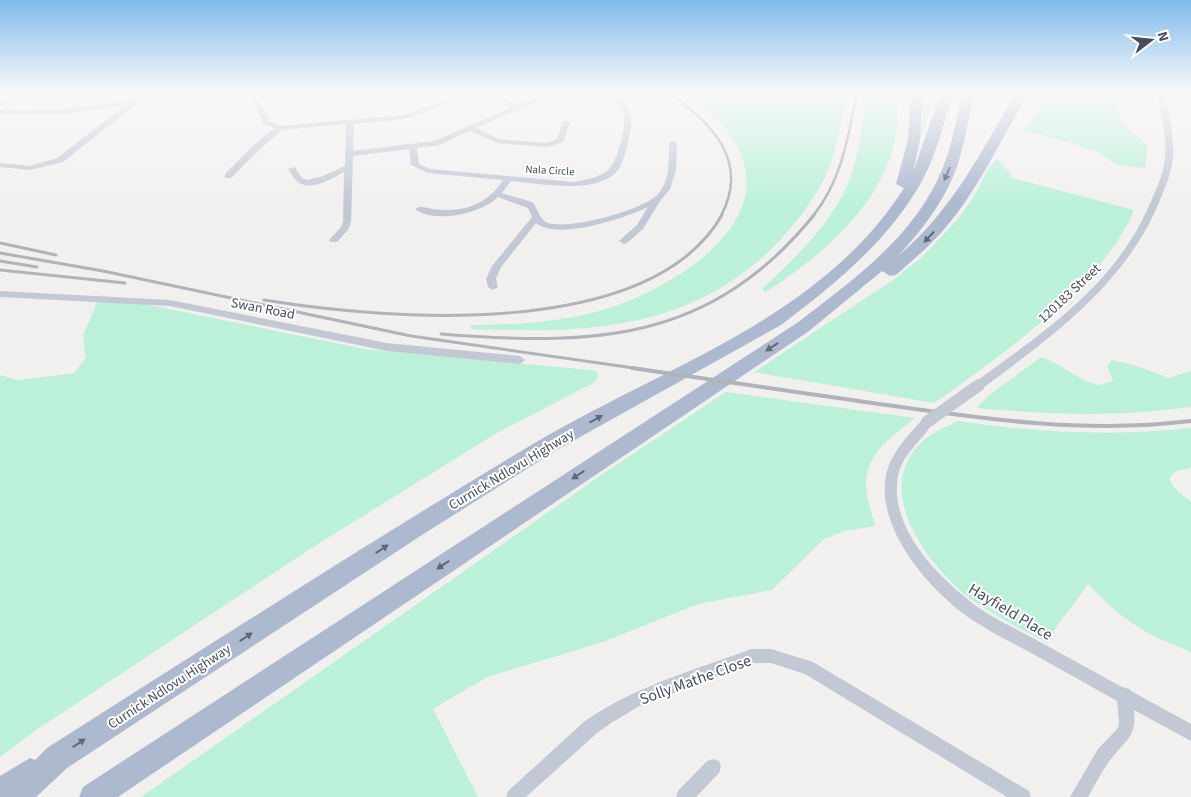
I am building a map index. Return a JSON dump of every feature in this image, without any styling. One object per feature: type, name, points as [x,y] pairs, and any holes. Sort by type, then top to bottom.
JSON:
[{"type":"main road","points":[[878,232],[904,180],[914,140],[914,130]]},
{"type":"main road","name":"Curnick Ndlovu Highway","points":[[16,797],[57,758],[414,528],[548,445],[775,321],[830,280],[878,232],[916,178],[935,130]]},
{"type":"main road","points":[[803,327],[872,275],[902,244],[927,212],[951,166],[960,130]]},
{"type":"main road","points":[[93,797],[803,327],[888,273],[917,250],[948,215],[1000,130]]},
{"type":"main road","points":[[0,793],[34,768],[57,758]]},
{"type":"street","points":[[0,165],[30,168],[60,160],[98,130]]},
{"type":"street","points":[[228,176],[277,130]]},
{"type":"street","points":[[334,240],[345,228],[347,222],[350,130]]},
{"type":"street","points":[[350,154],[413,147],[447,140],[469,130]]},
{"type":"street","points":[[475,130],[498,141],[547,145],[560,140],[563,130]]},
{"type":"street","name":"Nala Circle","points":[[413,147],[414,162],[421,169],[508,179],[582,183],[598,178],[615,168],[618,164],[625,130]]},
{"type":"street","name":"120183 Street","points":[[896,459],[911,437],[927,422],[979,385],[1086,301],[1130,252],[1157,201],[1169,158],[1167,130]]},
{"type":"street","points":[[624,241],[640,227],[665,190],[670,177],[673,143]]},
{"type":"street","points":[[292,169],[301,180],[307,183],[317,181],[350,166]]},
{"type":"street","points":[[419,209],[432,212],[464,213],[477,208],[496,194],[508,179]]},
{"type":"street","points":[[493,287],[491,279],[497,266],[536,218],[535,210],[529,204],[496,194]]},
{"type":"street","points":[[536,218],[549,226],[568,226],[640,209],[657,200]]},
{"type":"street","name":"Swan Road","points":[[0,294],[170,303],[379,345],[520,360]]},
{"type":"street","name":"Hayfield Place","points":[[896,459],[892,474],[891,498],[894,518],[901,536],[915,558],[933,579],[978,616],[1124,694],[1191,733]]},
{"type":"street","name":"Solly Mathe Close","points":[[514,797],[590,727],[633,701],[734,661],[751,656],[771,656],[802,664],[826,676],[1023,797]]},
{"type":"street","points":[[1078,797],[1104,755],[1125,732],[1127,721],[1124,694]]},
{"type":"street","points":[[684,797],[713,767]]},
{"type":"green space","points":[[840,130],[825,177],[806,208],[768,252],[735,278],[701,298],[665,313],[628,322],[551,330],[470,329],[471,325],[538,322],[603,310],[631,300],[691,267],[716,245],[736,220],[746,192],[744,163],[727,131]]},
{"type":"green space","points":[[862,130],[896,130],[885,170],[873,192],[859,212],[825,248],[766,292],[762,289],[801,251],[835,208],[851,176]]},
{"type":"green space","points":[[1025,130],[1130,130],[1148,146],[1145,168],[1118,165],[1094,150]]},
{"type":"green space","points":[[997,159],[1010,173],[1012,178],[1134,210],[1120,237],[1100,264],[1047,317],[1018,342],[934,403],[754,372],[893,280],[923,256],[957,220],[974,197],[990,166]]},
{"type":"green space","points":[[100,295],[365,349],[591,370],[597,372],[598,377],[595,382],[495,434],[310,549],[36,730],[0,757],[0,375],[18,380],[74,373],[86,358],[83,336]]},
{"type":"green space","points":[[1041,357],[1084,380],[1099,385],[1113,381],[1107,366],[1112,360],[1137,366],[1169,378],[1191,371],[1191,407],[1111,414],[1031,412],[977,408],[988,396]]},
{"type":"green space","points":[[726,392],[915,418],[881,447],[870,466],[866,488],[875,526],[844,531],[824,539],[772,590],[698,604],[603,642],[487,677],[433,709],[478,797],[141,797],[600,476]]},
{"type":"green space","points":[[958,421],[1016,428],[1104,433],[1191,428],[1191,468],[1176,471],[1169,478],[1174,488],[1191,502],[1191,653],[1134,624],[1088,584],[1052,633],[1053,638],[1047,643],[987,610],[952,583],[936,566],[922,546],[911,525],[903,503],[902,482],[908,461],[922,442]]},
{"type":"railway","points":[[711,130],[722,145],[729,161],[731,178],[729,196],[721,216]]},
{"type":"railway","points":[[813,216],[831,188],[849,130]]},
{"type":"railway","points":[[264,300],[377,313],[444,315],[512,313],[577,303],[637,285],[686,256],[722,215]]},
{"type":"railway","points":[[441,334],[497,338],[549,338],[599,335],[646,327],[691,312],[733,289],[774,257],[814,215]]},
{"type":"railway","points":[[0,243],[56,255]]},
{"type":"railway","points":[[0,253],[103,271],[411,336],[641,369]]},
{"type":"railway","points":[[0,261],[37,267]]},
{"type":"railway","points":[[0,270],[125,283]]},
{"type":"railway","points":[[632,368],[918,410],[1034,423],[1112,426],[1191,421]]}]
